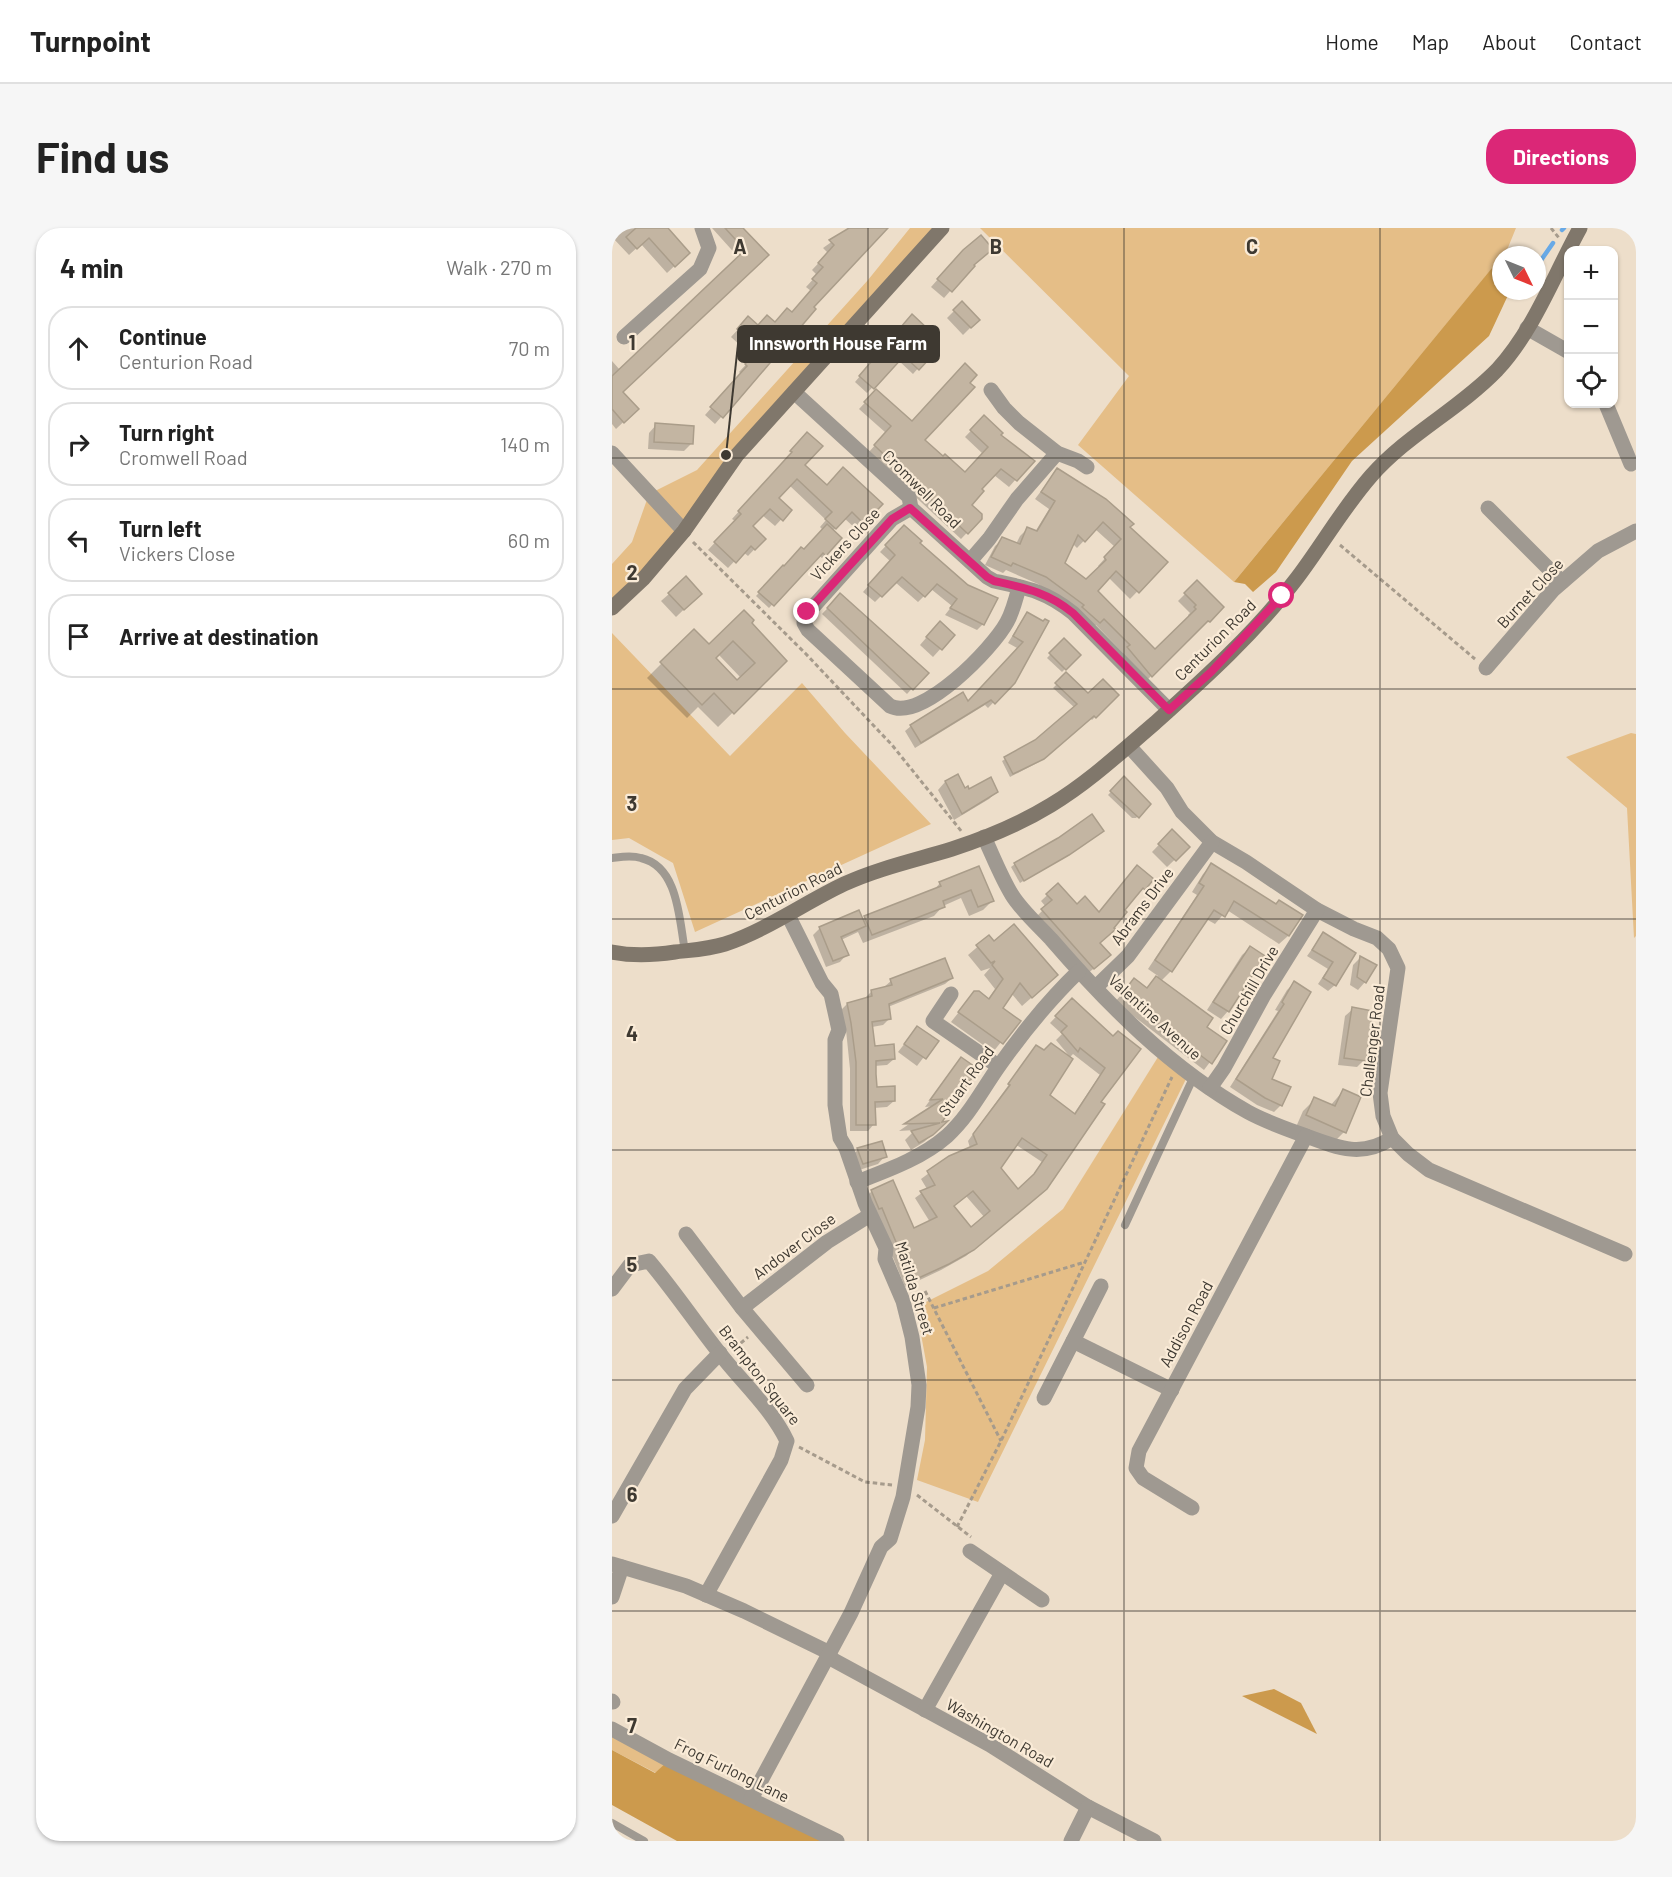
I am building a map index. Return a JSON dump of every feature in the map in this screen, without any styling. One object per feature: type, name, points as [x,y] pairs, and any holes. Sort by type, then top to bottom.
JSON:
[{"type":"street","points":[[624,337],[638,318],[700,269],[709,248],[702,228]]},
{"type":"street","points":[[612,608],[644,578],[684,531],[737,455],[942,228]]},
{"type":"street","name":"Centurion Road","points":[[612,952],[643,955],[725,944],[788,915],[857,878],[978,840],[1049,806],[1089,779],[1211,672],[1282,596],[1297,578],[1336,520],[1371,476],[1410,438],[1459,403],[1500,366],[1527,328],[1580,228]]},
{"type":"street","points":[[1527,328],[1564,349]]},
{"type":"street","points":[[991,390],[1011,415],[1057,453],[1072,458],[1087,467]]},
{"type":"street","name":"Cromwell Road","points":[[794,392],[909,497],[910,508],[970,561],[994,581],[1048,595],[1073,613],[1169,710]]},
{"type":"street","points":[[1608,408],[1631,465]]},
{"type":"street","points":[[612,453],[684,531]]},
{"type":"street","points":[[970,561],[1017,499],[1057,453]]},
{"type":"street","name":"Vickers Close","points":[[910,508],[892,519],[804,617],[808,630],[885,702],[898,709],[906,708],[948,686],[963,674],[998,636],[1013,608],[1019,587]]},
{"type":"street","points":[[1488,508],[1562,582]]},
{"type":"street","name":"Burnet Close","points":[[1486,668],[1562,582],[1598,551],[1636,531]]},
{"type":"street","name":"Challenger Road","points":[[1129,746],[1167,788],[1182,812],[1212,842],[1317,910],[1377,938],[1389,949],[1398,968],[1380,1093],[1383,1116],[1392,1138],[1429,1170],[1625,1254]]},
{"type":"street","name":"Valentine Avenue","points":[[978,840],[1013,896],[1079,971],[1126,1019],[1178,1065],[1249,1113],[1338,1148],[1358,1150],[1382,1144],[1392,1138]]},
{"type":"street","name":"Abrams Drive","points":[[1096,987],[1128,956],[1212,842]]},
{"type":"street","name":"Churchill Drive","points":[[1210,1088],[1317,910]]},
{"type":"street","name":"Matilda Street","points":[[751,1799],[862,1592],[881,1547],[890,1539],[905,1486],[918,1407],[917,1360],[903,1301],[885,1259],[886,1248],[870,1215],[846,1148],[840,1138],[836,1119],[835,1040],[839,1030],[831,994],[822,983],[788,915]]},
{"type":"street","name":"Stuart Road","points":[[857,1182],[896,1167],[945,1138],[962,1121],[998,1066],[1052,997],[1079,971]]},
{"type":"street","points":[[951,994],[933,1021],[998,1066]]},
{"type":"street","name":"Addison Road","points":[[1192,1508],[1143,1478],[1136,1468],[1139,1451],[1306,1136]]},
{"type":"street","name":"Andover Close","points":[[742,1308],[827,1242],[870,1215]]},
{"type":"street","points":[[686,1234],[758,1328],[807,1385]]},
{"type":"street","name":"Brampton Square","points":[[612,1289],[630,1265],[649,1261],[722,1356],[779,1425],[787,1440],[781,1460],[706,1595]]},
{"type":"street","points":[[1044,1398],[1101,1286]]},
{"type":"street","points":[[1073,1341],[1172,1390]]},
{"type":"street","points":[[612,1516],[685,1389],[722,1356]]},
{"type":"street","points":[[970,1551],[1042,1600]]},
{"type":"street","points":[[612,1597],[617,1565],[686,1586],[829,1655]]},
{"type":"street","points":[[925,1710],[1002,1573]]},
{"type":"street","name":"Washington Road","points":[[829,1655],[990,1745],[1088,1807],[1154,1841]]},
{"type":"street","name":"Frog Furlong Lane","points":[[612,1729],[669,1760],[837,1841]]},
{"type":"street","points":[[1071,1841],[1088,1807]]},
{"type":"lane","points":[[612,858],[641,858],[652,862],[664,873],[676,899],[685,951]]},
{"type":"lane","points":[[1125,1225],[1194,1076]]},
{"type":"lane","points":[[612,1822],[644,1841]]},
{"type":"path","points":[[1551,228],[1562,242]]},
{"type":"path","points":[[684,531],[892,745],[978,840]]},
{"type":"path","points":[[1340,545],[1486,668]]},
{"type":"path","points":[[787,1440],[865,1482],[905,1486],[957,1527],[1178,1065]]},
{"type":"path","points":[[934,1308],[1085,1262]]},
{"type":"path","points":[[925,1291],[1000,1441]]},
{"type":"path","points":[[722,1356],[758,1328]]},
{"type":"shaded area","points":[[910,228],[942,228],[612,608],[612,564],[632,542],[649,494],[697,470],[868,280]]},
{"type":"shaded area","points":[[980,228],[1516,228],[1509,246],[1492,246],[1492,268],[1234,582],[1078,445],[1129,376]]},
{"type":"shaded area","points":[[1492,268],[1492,300],[1506,300],[1489,336],[1352,461],[1276,572],[1253,592],[1245,584],[1234,582]]},
{"type":"shaded area","points":[[612,633],[730,756],[802,683],[845,733],[931,824],[695,932],[673,863],[629,838],[612,840]]},
{"type":"shaded area","points":[[1631,733],[1636,734],[1636,936],[1634,938],[1627,808],[1566,757]]},
{"type":"shaded area","points":[[1158,1057],[1186,1079],[978,1502],[917,1480],[925,1440],[927,1367],[916,1307],[988,1271],[1063,1209]]},
{"type":"shaded area","points":[[1274,1689],[1301,1703],[1317,1734],[1242,1696]]},
{"type":"shaded area","points":[[612,1729],[669,1760],[656,1773],[612,1750]]},
{"type":"shaded area","points":[[612,1750],[655,1773],[669,1760],[837,1841],[677,1841],[612,1805]]},
{"type":"building","points":[[636,228],[668,228],[690,253],[675,267],[649,238],[637,249],[626,237]]},
{"type":"building","points":[[725,228],[743,228],[769,255],[623,392],[639,409],[624,423],[612,409],[612,376],[745,250]]},
{"type":"building","points":[[849,228],[888,228],[814,307],[816,309],[723,418],[710,407],[747,366],[745,364],[759,349],[737,329],[748,316],[758,325],[767,315],[775,322],[787,308],[792,312],[817,283],[812,279],[823,267],[818,263],[834,245],[829,240]]},
{"type":"building","points":[[981,235],[993,249],[974,265],[952,292],[937,279],[963,250]]},
{"type":"building","points":[[962,301],[980,320],[971,328],[953,310]]},
{"type":"building","points":[[912,314],[929,330],[916,345],[930,358],[919,370],[904,356],[874,389],[859,376]]},
{"type":"building","points":[[965,363],[977,375],[970,383],[975,387],[925,440],[965,472],[988,447],[970,430],[984,415],[1003,433],[1001,435],[1035,461],[1017,481],[1001,469],[982,489],[984,491],[972,505],[982,514],[982,519],[968,534],[916,485],[914,488],[903,478],[905,475],[874,445],[891,426],[864,402],[876,389],[912,421]]},
{"type":"building","points":[[655,423],[694,426],[693,444],[654,442]]},
{"type":"building","points":[[807,432],[823,446],[805,465],[827,485],[843,467],[883,504],[864,524],[852,512],[836,529],[825,519],[832,512],[797,479],[779,498],[792,510],[783,521],[770,509],[753,526],[766,539],[755,550],[751,546],[736,563],[714,542],[741,514],[738,511],[792,452],[790,451]]},
{"type":"building","points":[[1057,468],[1106,499],[1134,524],[1130,527],[1168,562],[1139,593],[1116,571],[1098,591],[1155,649],[1196,609],[1194,607],[1196,605],[1184,593],[1197,580],[1224,607],[1152,677],[1127,647],[1130,645],[1104,619],[1100,623],[1082,607],[1084,605],[1046,577],[1013,563],[1011,566],[991,557],[1002,537],[1020,544],[1027,527],[1037,531],[1055,501],[1041,492]],"holes":[[[1103,522],[1121,539],[1104,557],[1106,560],[1086,579],[1065,563],[1078,535],[1085,542]]]},
{"type":"building","points":[[827,524],[842,538],[826,556],[823,553],[774,606],[758,592],[801,547],[804,549]]},
{"type":"building","points":[[904,525],[922,541],[920,543],[968,585],[998,598],[984,625],[950,608],[957,599],[937,584],[925,597],[902,577],[882,597],[868,585],[895,555],[885,545]]},
{"type":"building","points":[[686,576],[702,594],[684,610],[668,593]]},
{"type":"building","points":[[840,593],[929,673],[913,690],[827,608]]},
{"type":"building","points":[[744,610],[754,620],[752,623],[787,661],[734,714],[714,693],[702,705],[660,662],[694,629],[709,644]],"holes":[[[733,641],[755,663],[737,680],[716,658]]]},
{"type":"building","points":[[1027,612],[1043,621],[1045,619],[1049,621],[1015,683],[995,704],[991,700],[921,743],[910,725],[963,692],[968,701],[1023,642],[1013,636]]},
{"type":"building","points":[[940,621],[955,635],[942,650],[926,637]]},
{"type":"building","points":[[1064,638],[1081,655],[1066,670],[1049,653]]},
{"type":"building","points":[[1066,672],[1088,693],[1103,679],[1119,695],[1096,718],[1094,716],[1044,759],[1013,774],[1004,757],[1035,740],[1077,704],[1055,683]]},
{"type":"building","points":[[958,774],[965,788],[968,786],[969,789],[991,777],[998,792],[962,814],[945,781]]},
{"type":"building","points":[[1124,776],[1151,804],[1139,818],[1110,791]]},
{"type":"building","points":[[1092,814],[1104,831],[1069,855],[1024,881],[1014,863],[1058,838]]},
{"type":"building","points":[[1172,829],[1190,847],[1176,861],[1158,844]]},
{"type":"building","points":[[1211,863],[1276,904],[1279,900],[1303,915],[1289,936],[1234,901],[1225,917],[1214,910],[1172,972],[1155,960],[1204,886],[1199,883]]},
{"type":"building","points":[[1137,865],[1154,879],[1145,890],[1143,888],[1125,910],[1127,912],[1114,928],[1116,929],[1100,943],[1111,955],[1094,969],[1041,909],[1052,900],[1046,894],[1058,883],[1077,904],[1085,896],[1099,912]]},
{"type":"building","points":[[979,866],[994,901],[978,907],[971,890],[943,901],[945,907],[872,935],[864,916],[941,886],[939,882]]},
{"type":"building","points":[[859,910],[866,926],[841,937],[849,955],[833,961],[819,927]]},
{"type":"building","points":[[1014,924],[1058,975],[1032,998],[1020,983],[1003,1008],[1021,1021],[1003,1044],[958,1012],[974,991],[979,991],[989,999],[1003,979],[992,965],[995,961],[991,963],[976,945],[989,935],[994,941]]},
{"type":"building","points":[[1323,932],[1356,953],[1336,986],[1323,978],[1333,962],[1312,950]]},
{"type":"building","points":[[1250,946],[1265,956],[1229,1012],[1213,1002]]},
{"type":"building","points":[[1360,956],[1377,965],[1366,983],[1357,977]]},
{"type":"building","points":[[945,958],[953,978],[889,1004],[891,1019],[872,1022],[875,1046],[894,1044],[895,1059],[876,1061],[876,1074],[877,1087],[895,1086],[895,1101],[875,1102],[876,1125],[856,1125],[856,1062],[847,1003],[872,996],[871,990],[892,985],[890,979]]},
{"type":"building","points":[[1156,976],[1213,1018],[1207,1027],[1227,1041],[1212,1064],[1121,995],[1134,978],[1147,988]]},
{"type":"building","points":[[1294,981],[1311,992],[1273,1058],[1280,1061],[1272,1079],[1291,1087],[1282,1106],[1236,1079],[1284,1004],[1282,1002]]},
{"type":"building","points":[[1072,998],[1113,1036],[1118,1031],[1141,1049],[1101,1102],[1105,1104],[1047,1189],[974,1250],[912,1281],[882,1208],[879,1209],[871,1190],[893,1180],[914,1228],[937,1217],[920,1191],[935,1185],[927,1171],[949,1156],[977,1144],[973,1134],[1010,1085],[1008,1084],[1036,1045],[1044,1050],[1051,1043],[1073,1059],[1050,1095],[1075,1114],[1105,1068],[1080,1048],[1078,1052],[1061,1032],[1067,1026],[1055,1016]],"holes":[[[1022,1138],[1047,1155],[1034,1174],[1018,1189],[1001,1168]],[[973,1191],[990,1211],[971,1227],[954,1206]]]},
{"type":"building","points":[[1352,1007],[1373,1011],[1366,1061],[1344,1058]]},
{"type":"building","points":[[917,1026],[939,1041],[926,1059],[904,1044]]},
{"type":"building","points":[[961,1057],[978,1069],[942,1122],[948,1121],[933,1135],[919,1143],[911,1131],[940,1123],[904,1124],[943,1099],[930,1100]]},
{"type":"building","points":[[1343,1089],[1361,1097],[1346,1133],[1306,1115],[1314,1097],[1335,1106]]},
{"type":"building","points":[[882,1141],[887,1157],[863,1164],[857,1148]]},
{"type":"waterway","points":[[1546,253],[1553,243]]},
{"type":"place","name":"Innsworth House Farm","points":[[726,455]]},
{"type":"route","points":[[807,612],[892,519],[910,508],[987,577],[994,581],[1038,591],[1060,602],[1169,710],[1211,672],[1282,596]]}]
